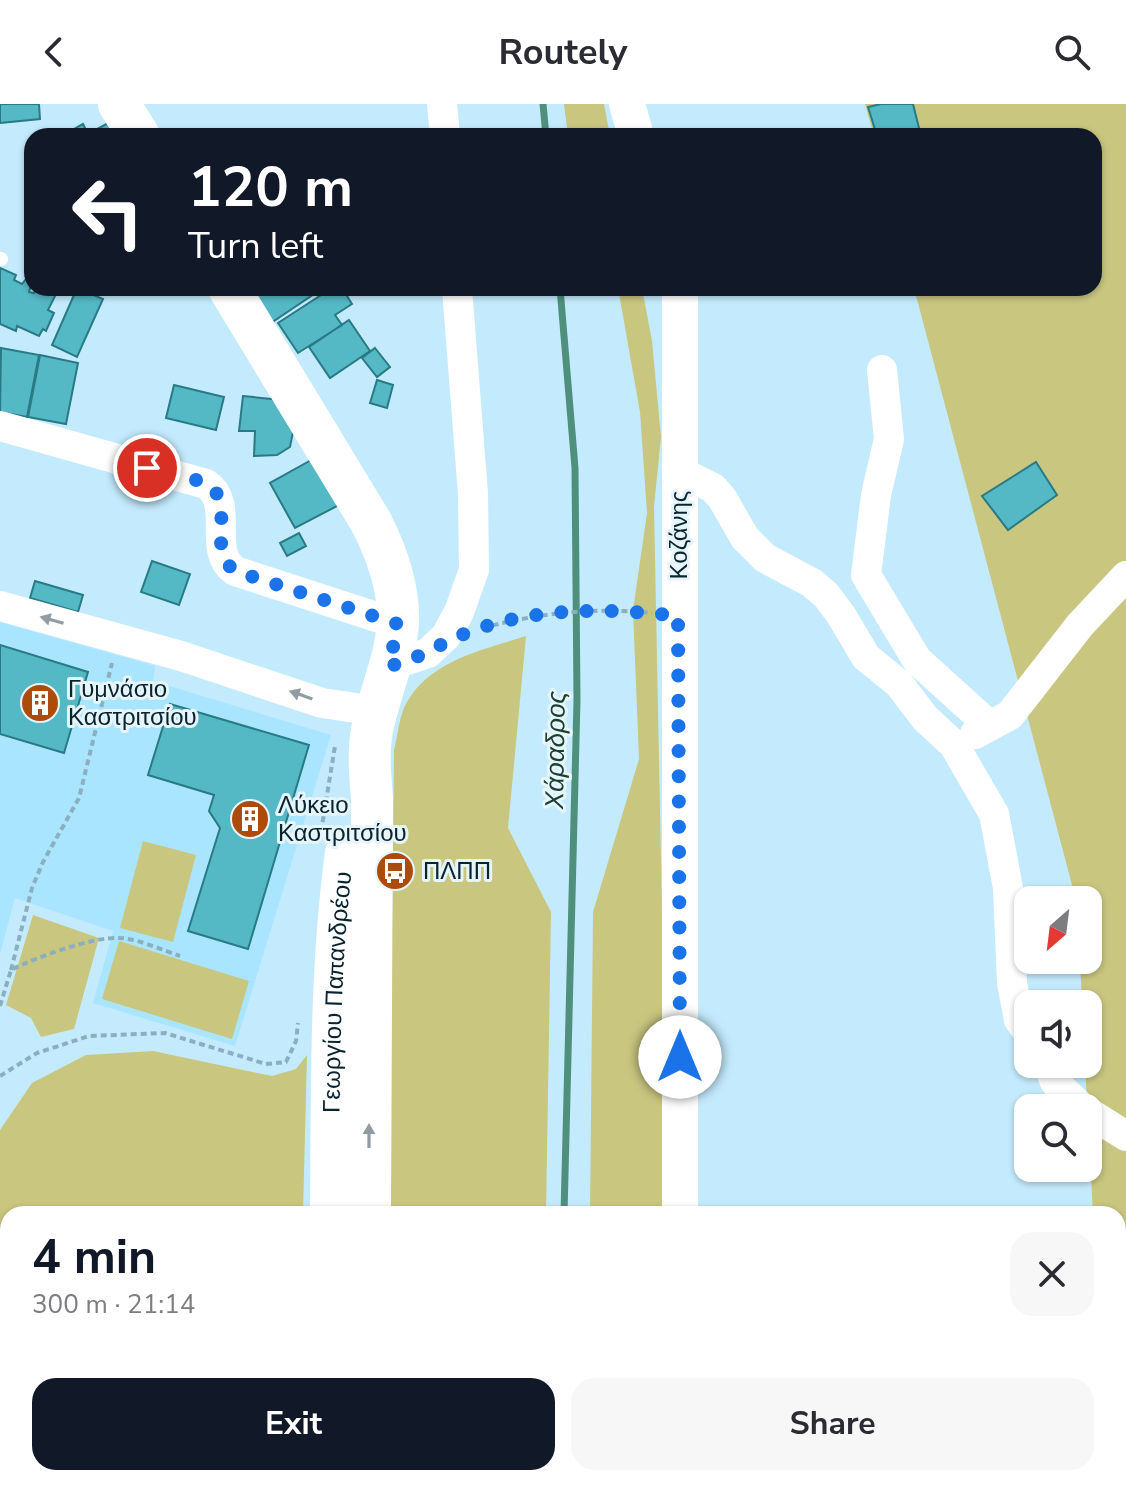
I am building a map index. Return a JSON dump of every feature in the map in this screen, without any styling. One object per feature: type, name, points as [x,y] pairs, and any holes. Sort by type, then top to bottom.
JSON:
[{"type":"main road","points":[[119,104],[134,128]]},
{"type":"main road","points":[[234,296],[371,522],[387,557],[398,624],[376,711],[353,743]]},
{"type":"main road","name":"Γεωργίου Παπανδρέου","points":[[331,1206],[332,1062],[340,915],[355,799],[353,743]]},
{"type":"main road","name":"Γεωργίου Παπανδρέου","points":[[353,743],[372,798],[370,1206]]},
{"type":"street","points":[[442,104],[444,128]]},
{"type":"street","points":[[627,104],[634,128]]},
{"type":"street","points":[[389,666],[428,653],[446,636],[459,612],[474,570],[473,494],[458,296]]},
{"type":"street","name":"Κοζάνης","points":[[680,296],[680,1206]]},
{"type":"street","points":[[882,370],[889,439],[876,495],[866,575],[917,660],[990,726]]},
{"type":"street","points":[[0,426],[206,484],[216,491],[220,501],[223,554],[226,564],[235,571],[398,624]]},
{"type":"street","points":[[679,471],[713,488],[745,538],[765,558],[812,583],[826,595],[866,657],[899,684],[925,718],[954,745],[986,799],[996,824],[1008,888],[1014,994]]},
{"type":"street","points":[[954,745],[1010,715],[1080,625],[1126,576]]},
{"type":"street","points":[[0,606],[181,656],[322,703],[376,711]]},
{"type":"street","points":[[1102,1121],[1126,1136]]},
{"type":"path","points":[[482,628],[576,611],[678,616]]},
{"type":"path","points":[[0,1006],[32,888],[79,798],[114,654]]},
{"type":"path","points":[[320,837],[353,743]]},
{"type":"path","points":[[11,970],[46,956],[119,938],[180,956]]},
{"type":"path","points":[[0,1076],[37,1053],[89,1036],[165,1033],[266,1064],[286,1062],[296,1041],[299,1013]]},
{"type":"shaded area","points":[[564,104],[604,104],[608,128],[567,128]]},
{"type":"shaded area","points":[[865,104],[1126,104],[1126,1206],[1093,1206],[1091,1182],[1102,1182],[1102,1094],[1087,1094],[1086,1078],[1102,1078],[1102,990],[1081,990],[1081,974],[1102,974],[1102,886],[1072,886],[916,296],[1102,296],[1102,128],[872,128]]},
{"type":"shaded area","points":[[619,296],[644,296],[652,341],[661,437],[654,507],[668,1206],[590,1206],[593,912],[639,759],[633,610],[647,513],[640,412]]},
{"type":"shaded area","points":[[0,622],[155,666],[153,681],[331,735],[235,1046],[93,1003],[113,931],[15,898],[0,954]]},
{"type":"shaded area","points":[[526,636],[508,828],[551,912],[546,1206],[389,1206],[394,750],[404,707],[417,688],[444,666]]},
{"type":"shaded area","points":[[143,841],[196,855],[173,942],[120,928]]},
{"type":"shaded area","points":[[33,915],[99,938],[74,1029],[41,1037],[31,1018],[6,1005]]},
{"type":"shaded area","points":[[119,941],[249,981],[232,1039],[102,999]]},
{"type":"shaded area","points":[[153,1051],[272,1076],[296,1069],[307,1055],[303,1206],[0,1206],[0,1130],[32,1083],[86,1055]]},
{"type":"building","points":[[0,104],[39,104],[40,119],[0,123]]},
{"type":"building","points":[[913,104],[919,128],[875,128],[868,107]]},
{"type":"building","points":[[0,268],[16,275],[14,280],[22,284],[24,282],[24,296],[55,296],[48,310],[54,313],[46,331],[43,329],[39,336],[17,326],[16,331],[0,324]]},
{"type":"building","points":[[73,296],[103,299],[77,357],[52,345]]},
{"type":"building","points":[[258,296],[311,296],[265,327],[249,302]]},
{"type":"building","points":[[320,296],[347,296],[352,304],[335,315],[342,325],[298,353],[278,323]]},
{"type":"building","points":[[349,320],[370,351],[330,378],[309,347]]},
{"type":"building","points":[[1,348],[39,355],[27,417],[0,412]]},
{"type":"building","points":[[375,348],[390,367],[377,377],[362,358]]},
{"type":"building","points":[[40,355],[78,363],[66,424],[28,417]]},
{"type":"building","points":[[377,380],[393,385],[387,408],[370,403]]},
{"type":"building","points":[[174,385],[224,397],[216,430],[166,418]]},
{"type":"building","points":[[243,396],[281,400],[294,427],[290,447],[277,455],[254,456],[255,431],[239,431]]},
{"type":"building","points":[[313,459],[339,505],[295,528],[270,483]]},
{"type":"building","points":[[1036,462],[1057,495],[1008,530],[982,496]]},
{"type":"building","points":[[299,533],[306,546],[287,556],[280,543]]},
{"type":"building","points":[[152,561],[190,574],[179,605],[141,592]]},
{"type":"building","points":[[35,581],[83,595],[78,612],[30,598]]},
{"type":"building","name":"Γυμνάσιο Καστριτσίου","points":[[0,645],[88,672],[64,753],[0,734]]},
{"type":"building","name":"Λύκειο Καστριτσίου","points":[[170,704],[309,745],[248,949],[188,931],[220,828],[209,811],[214,795],[148,775]]},
{"type":"waterway","name":"Χάραδρος","points":[[543,104],[545,128]]},
{"type":"waterway","name":"Χάραδρος","points":[[561,296],[575,468],[577,700],[564,1206]]},
{"type":"place","name":"Γυμνάσιο Καστριτσίου","points":[[40,703]]},
{"type":"place","name":"Λύκειο Καστριτσίου","points":[[250,819]]},
{"type":"place","name":"ΠΛΠΠ","points":[[395,871]]},
{"type":"route","points":[[147,468],[206,484],[216,491],[220,501],[223,554],[226,564],[235,571],[398,624],[389,666],[418,658],[468,632],[510,621],[576,611],[678,616],[680,1057]]}]
